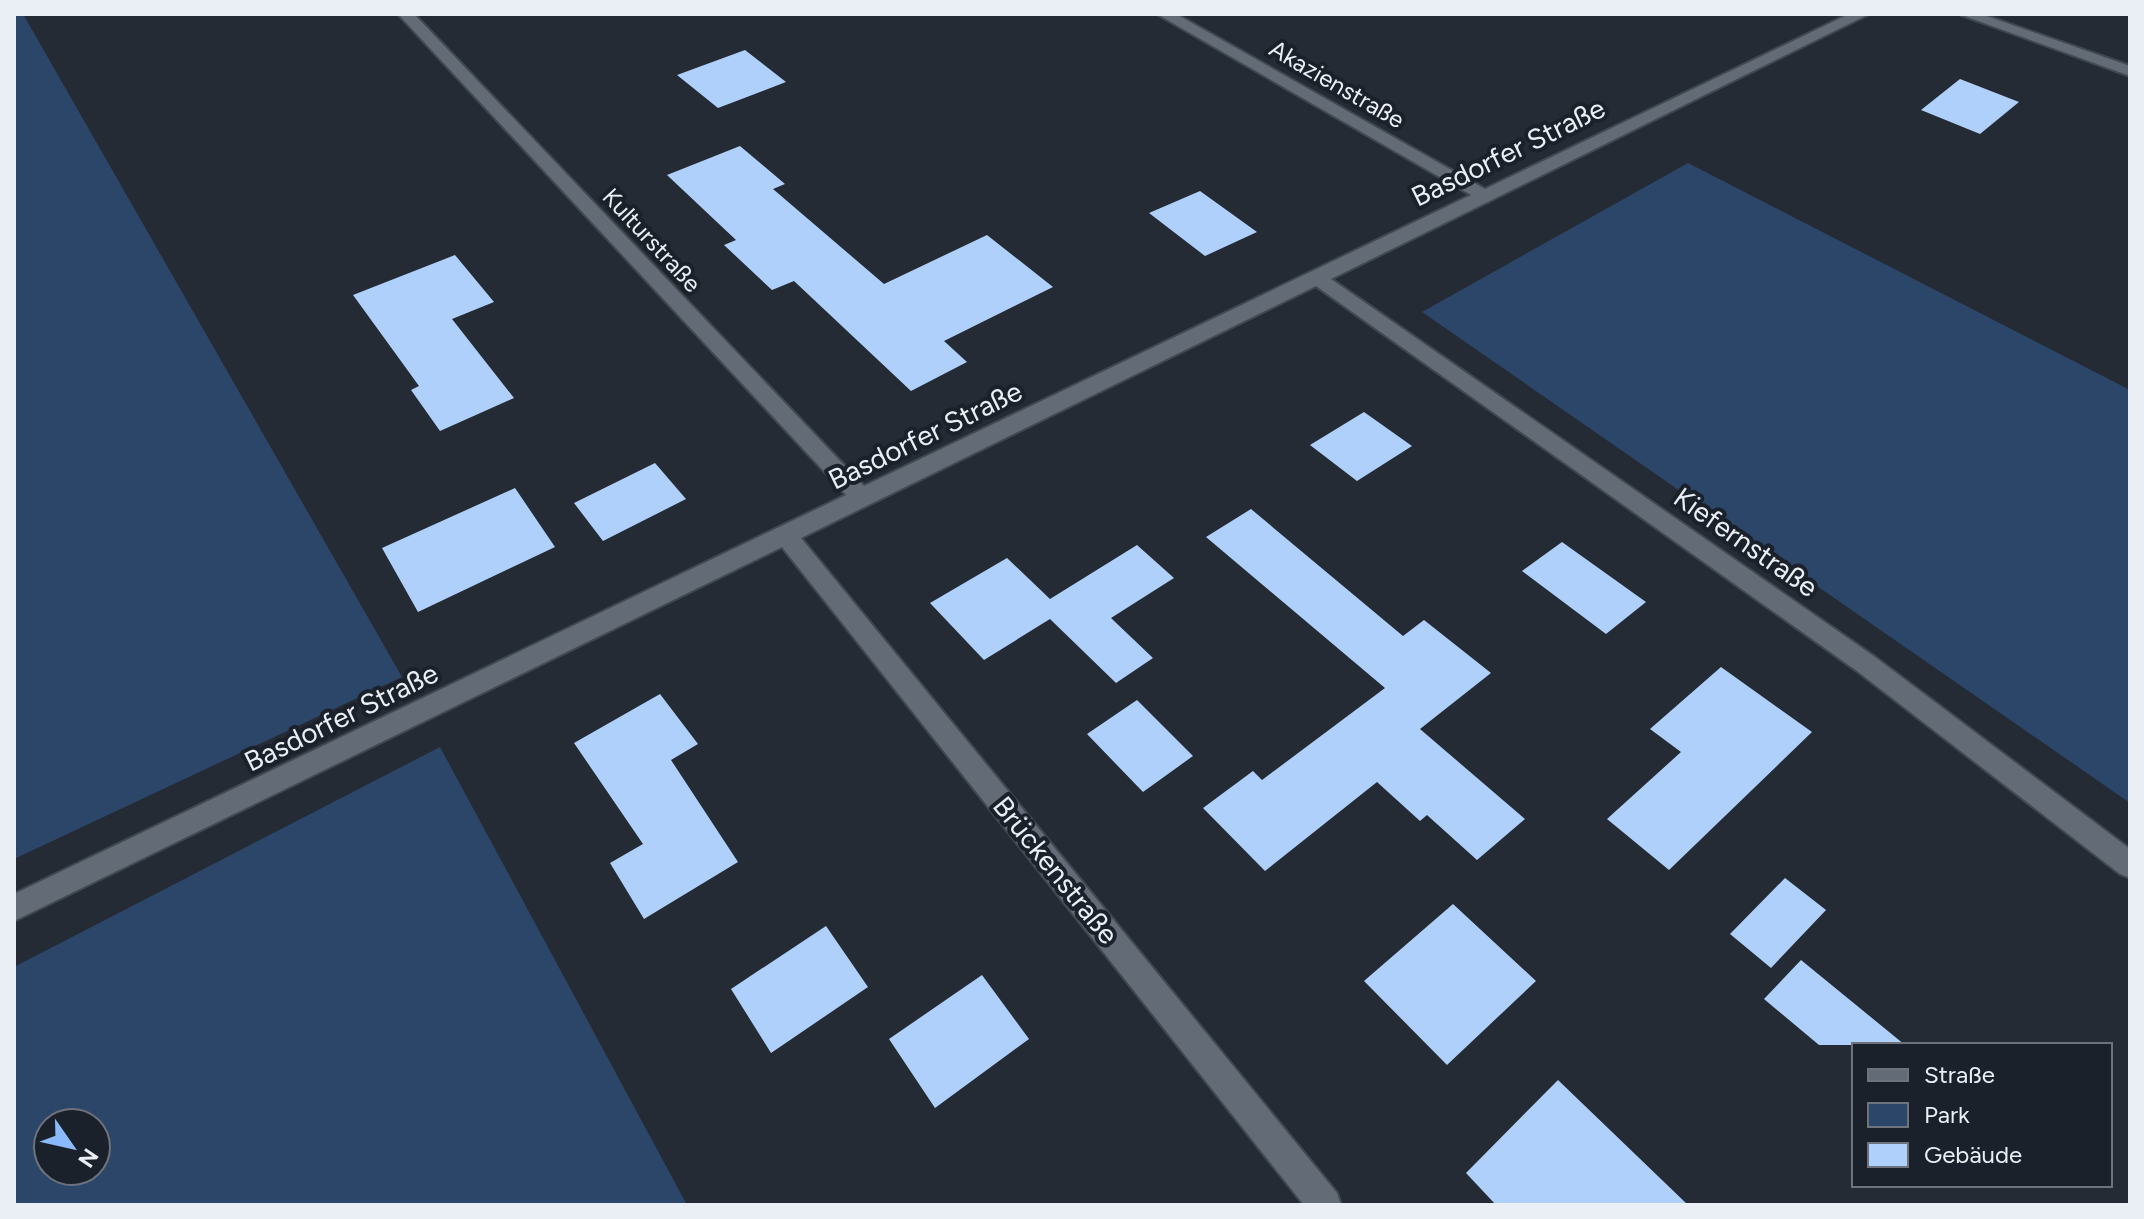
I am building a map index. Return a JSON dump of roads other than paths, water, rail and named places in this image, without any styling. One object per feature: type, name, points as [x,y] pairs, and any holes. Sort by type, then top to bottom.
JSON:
[{"type":"street","name":"Kulturstraße","points":[[406,14],[862,498]]},
{"type":"street","name":"Akazienstraße","points":[[1165,14],[1485,196]]},
{"type":"street","name":"Basdorfer Straße","points":[[14,908],[1861,14]]},
{"type":"street","points":[[1967,14],[2130,71]]},
{"type":"street","name":"Kiefernstraße","points":[[1319,279],[1866,664],[2130,865]]},
{"type":"street","name":"Brückenstraße","points":[[786,536],[1325,1205]]}]
